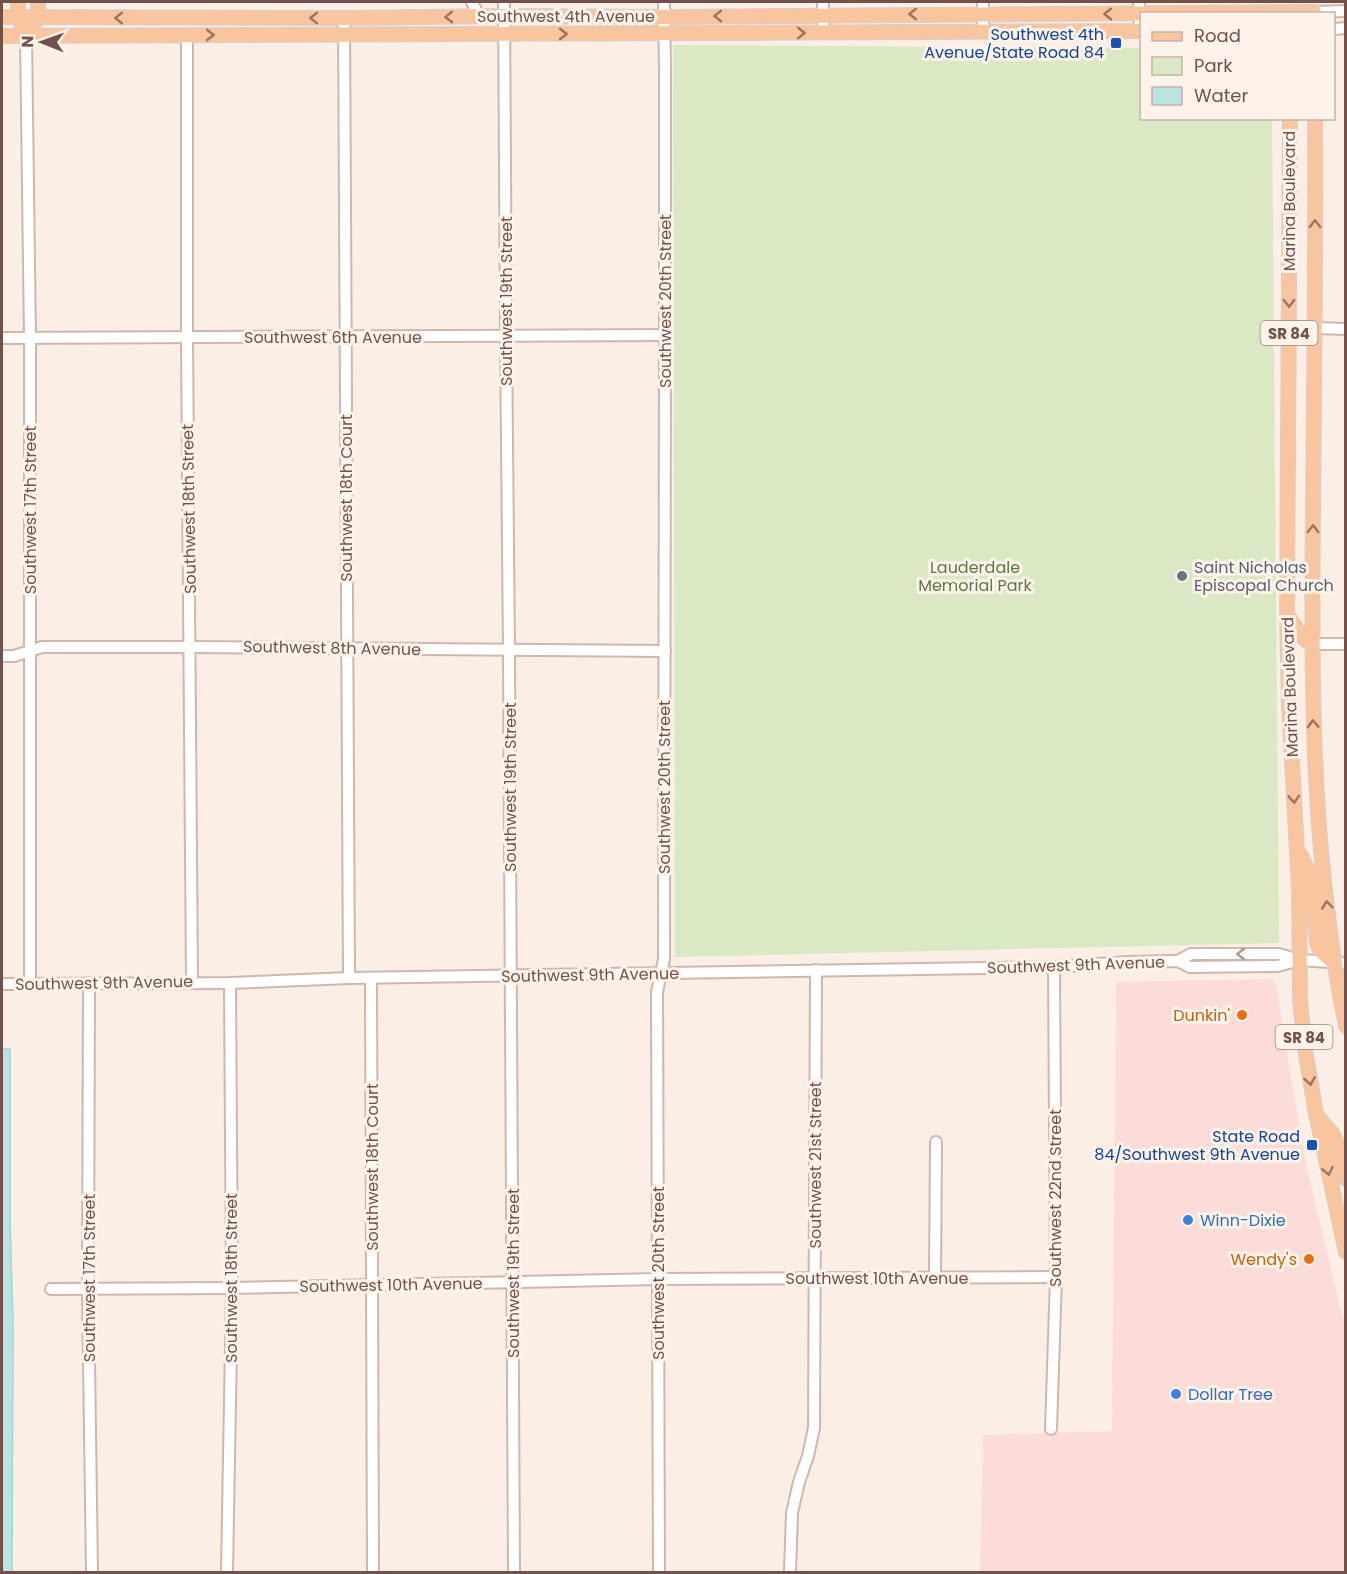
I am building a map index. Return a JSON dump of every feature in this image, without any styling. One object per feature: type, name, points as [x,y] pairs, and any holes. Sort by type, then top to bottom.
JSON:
[{"type":"main road","name":"Southwest 17th Street","points":[[18,2],[18,17],[26,36]]},
{"type":"main road","points":[[26,36],[38,17],[38,2]]},
{"type":"main road","name":"Southwest 4th Avenue","points":[[2,17],[479,16],[504,5],[664,16],[823,8],[1314,9]]},
{"type":"main road","name":"Southwest 4th Avenue","points":[[2,36],[1140,31]]},
{"type":"main road","name":"Marina Boulevard","points":[[1290,120],[1287,614],[1297,848],[1300,999],[1304,1042],[1316,1114],[1346,1252]]},
{"type":"main road","name":"Marina Boulevard","points":[[1315,120],[1312,644],[1314,731],[1325,889],[1340,963],[1346,1026]]},
{"type":"main road","points":[[1287,614],[1303,638],[1312,644]]},
{"type":"main road","points":[[1297,848],[1309,872],[1317,943],[1320,951],[1340,963]]},
{"type":"main road","points":[[1316,1114],[1336,1141],[1346,1179]]},
{"type":"street","points":[[472,2],[479,16]]},
{"type":"street","name":"Southwest 20th Street","points":[[659,1572],[657,992],[664,959],[666,335],[663,2]]},
{"type":"street","name":"Southwest 19th Street","points":[[504,5],[510,650],[514,1572]]},
{"type":"street","points":[[823,8],[823,33]]},
{"type":"street","points":[[983,8],[983,32]]},
{"type":"street","name":"Southwest 4th Avenue","points":[[1314,9],[1346,11]]},
{"type":"street","name":"Southwest 18th Court","points":[[344,18],[349,978]]},
{"type":"street","name":"Southwest 18th Street","points":[[188,35],[187,338],[192,982]]},
{"type":"street","name":"Southwest 17th Street","points":[[26,36],[30,338],[30,984]]},
{"type":"street","points":[[1315,328],[1346,328]]},
{"type":"street","name":"Southwest 6th Avenue","points":[[2,338],[666,335]]},
{"type":"street","points":[[1312,644],[1346,644]]},
{"type":"street","name":"Southwest 8th Avenue","points":[[2,656],[14,656],[42,647],[665,651]]},
{"type":"street","name":"Southwest 9th Avenue","points":[[2,984],[230,983],[349,978],[1054,967],[1178,961],[1191,967],[1278,966],[1299,960],[1340,963]]},
{"type":"street","name":"Southwest 22nd Street","points":[[1051,1429],[1056,1277],[1054,967]]},
{"type":"street","name":"Southwest 21st Street","points":[[790,1572],[792,1513],[814,1428],[816,970]]},
{"type":"street","name":"Southwest 18th Court","points":[[371,978],[373,1572]]},
{"type":"street","name":"Southwest 17th Street","points":[[89,983],[88,1290],[92,1572]]},
{"type":"street","name":"Southwest 18th Street","points":[[227,1572],[232,1288],[230,983]]},
{"type":"street","points":[[935,1277],[936,1142]]},
{"type":"street","name":"Southwest 10th Avenue","points":[[51,1290],[658,1279],[1056,1277]]},
{"type":"shaded area","points":[[1272,979],[1276,984],[1307,1168],[1345,1328],[1345,1572],[980,1572],[983,1435],[1112,1431],[1116,982]]},
{"type":"green space","name":"Lauderdale Memorial Park","points":[[673,45],[1140,48],[1140,120],[1272,120],[1279,943],[675,957]]},
{"type":"water","points":[[2,1049],[10,1049],[10,1218],[13,1323],[12,1572],[2,1572]]},
{"type":"place","name":"Southwest 4th Avenue/State Road 84","points":[[1116,43]]},
{"type":"place","name":"Saint Nicholas Episcopal Church","points":[[1182,576]]},
{"type":"place","name":"Dunkin'","points":[[1242,1015]]},
{"type":"place","name":"State Road 84/Southwest 9th Avenue","points":[[1312,1145]]},
{"type":"place","name":"Winn-Dixie","points":[[1188,1220]]},
{"type":"place","name":"Wendy's","points":[[1309,1259]]},
{"type":"place","name":"Dollar Tree","points":[[1176,1394]]}]
